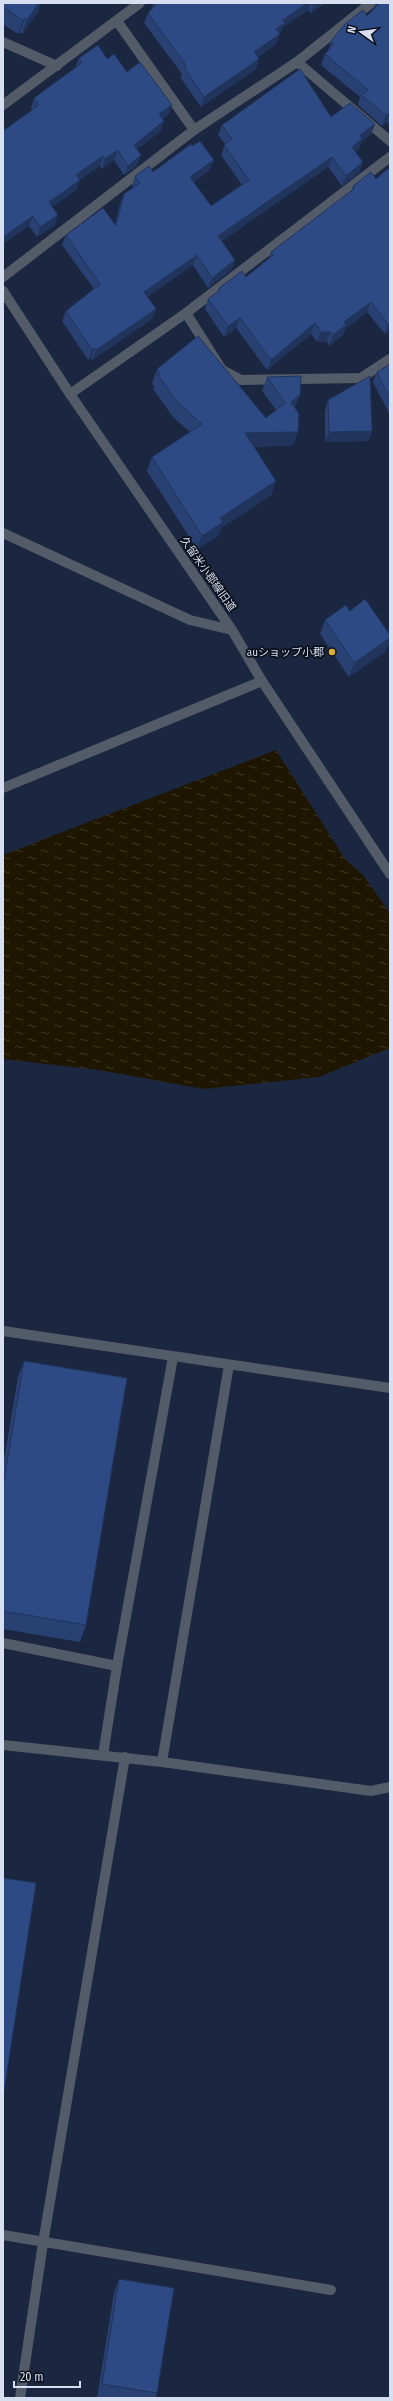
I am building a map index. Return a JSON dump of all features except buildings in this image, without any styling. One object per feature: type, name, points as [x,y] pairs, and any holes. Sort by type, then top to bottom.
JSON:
[{"type":"street","points":[[3,105],[140,3]]},
{"type":"street","points":[[3,277],[194,130],[297,62],[371,3]]},
{"type":"street","points":[[117,21],[194,130]]},
{"type":"street","points":[[3,42],[57,66]]},
{"type":"street","points":[[297,62],[390,141]]},
{"type":"street","points":[[70,394],[186,313],[390,157]]},
{"type":"street","name":"久留米小郡線旧道","points":[[3,291],[70,394],[232,630],[262,681],[390,874]]},
{"type":"street","points":[[186,313],[222,370],[241,380],[360,378],[390,358]]},
{"type":"street","points":[[3,533],[190,620],[232,630]]},
{"type":"street","points":[[3,788],[262,681]]},
{"type":"street","points":[[3,1331],[390,1388]]},
{"type":"street","points":[[103,1755],[117,1666],[173,1357]]},
{"type":"street","points":[[162,1762],[229,1365]]},
{"type":"street","points":[[3,1643],[117,1666]]},
{"type":"street","points":[[3,1745],[125,1757],[371,1791],[390,1787]]},
{"type":"street","points":[[20,2398],[44,2243],[125,1757]]},
{"type":"street","points":[[3,2235],[331,2290]]},
{"type":"water","points":[[276,750],[345,859],[363,875],[390,913],[390,1048],[319,1077],[204,1089],[99,1070],[3,1059],[3,855]]},
{"type":"place","name":"auショップ小郡","points":[[332,652]]}]
